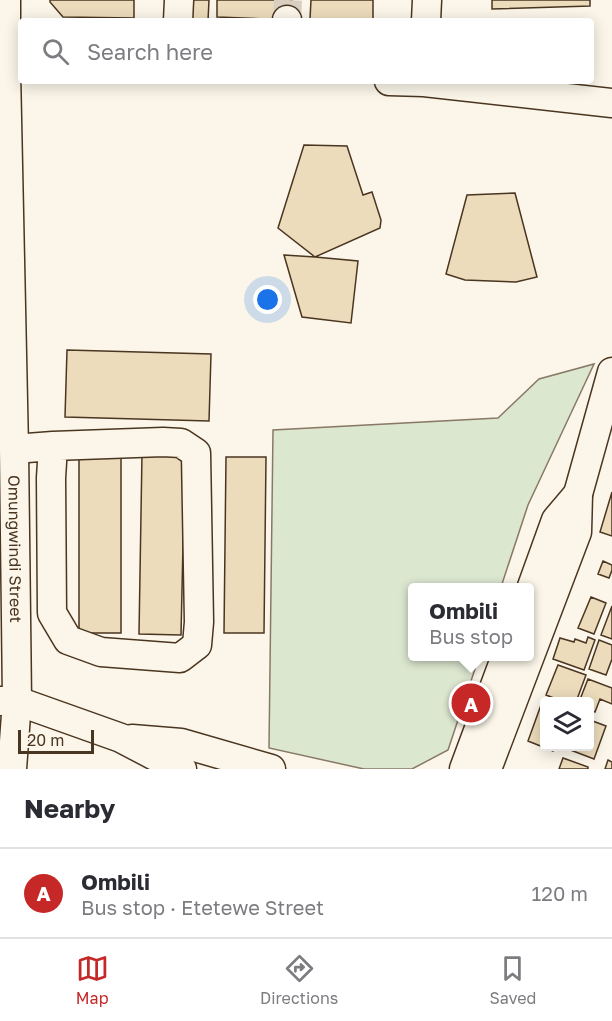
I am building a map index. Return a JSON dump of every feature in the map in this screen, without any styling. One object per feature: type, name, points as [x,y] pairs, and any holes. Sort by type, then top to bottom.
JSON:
[{"type":"street","name":"Omungwindi Street","points":[[6,0],[3,34],[13,71],[14,449],[9,701],[12,769]]},
{"type":"street","points":[[178,18],[179,0]]},
{"type":"street","points":[[426,18],[427,0]]},
{"type":"street","points":[[442,84],[612,103]]},
{"type":"street","points":[[534,645],[577,532],[578,494],[612,372]]},
{"type":"street","points":[[14,449],[53,446],[163,442],[181,443],[196,453],[199,622],[197,645],[180,658],[100,652],[68,640],[52,613],[51,478],[53,446]]},
{"type":"street","points":[[533,583],[556,520],[578,494]]},
{"type":"street","points":[[464,769],[504,661]]},
{"type":"street","points":[[487,769],[528,661]]},
{"type":"street","points":[[9,701],[121,738],[182,769]]},
{"type":"street","points":[[121,738],[181,743],[271,769]]},
{"type":"green space","points":[[594,364],[528,505],[502,583],[408,583],[408,661],[478,661],[448,750],[412,769],[364,769],[269,748],[273,430],[498,418],[539,379]]},
{"type":"building","points":[[50,0],[134,0],[134,18],[63,17]]},
{"type":"building","points":[[182,0],[209,0],[208,18],[180,18]]},
{"type":"building","points":[[217,0],[292,0],[291,18],[217,17]]},
{"type":"building","points":[[311,0],[373,0],[373,18],[310,18]]},
{"type":"building","points":[[492,0],[590,0],[590,6],[492,9]]},
{"type":"building","points":[[304,145],[347,146],[363,195],[372,192],[381,220],[380,228],[315,257],[278,228]]},
{"type":"building","points":[[515,193],[537,277],[516,282],[465,280],[446,274],[467,195]]},
{"type":"building","points":[[284,255],[358,261],[351,323],[302,317]]},
{"type":"building","points":[[67,350],[211,354],[209,421],[65,417]]},
{"type":"building","points":[[79,454],[121,454],[121,633],[79,633]]},
{"type":"building","points":[[142,454],[185,454],[181,635],[139,634]]},
{"type":"building","points":[[226,457],[266,457],[264,633],[224,633]]},
{"type":"building","points":[[612,492],[612,536],[600,532]]},
{"type":"building","points":[[603,561],[612,565],[609,578],[598,574]]},
{"type":"building","points":[[591,597],[606,603],[594,634],[578,628]]},
{"type":"building","points":[[612,606],[612,639],[601,635]]},
{"type":"building","points":[[588,637],[595,640],[584,670],[553,659],[560,638],[574,642],[575,639],[586,643]]},
{"type":"building","points":[[599,640],[612,645],[612,659],[606,675],[589,669]]},
{"type":"building","points":[[558,665],[586,675],[578,697],[546,695]]},
{"type":"building","points":[[588,679],[612,688],[612,704],[600,699],[595,712],[594,697],[581,697]]},
{"type":"building","points":[[540,708],[540,746],[528,741]]},
{"type":"building","points":[[594,722],[606,726],[594,759],[573,751],[594,751]]},
{"type":"building","points":[[563,758],[588,767],[588,769],[559,769]]},
{"type":"building","points":[[608,760],[612,762],[612,769],[605,769]]},
{"type":"tunnel","points":[[287,18],[288,0]]},
{"type":"place","name":"Ombili","points":[[471,703]]}]
